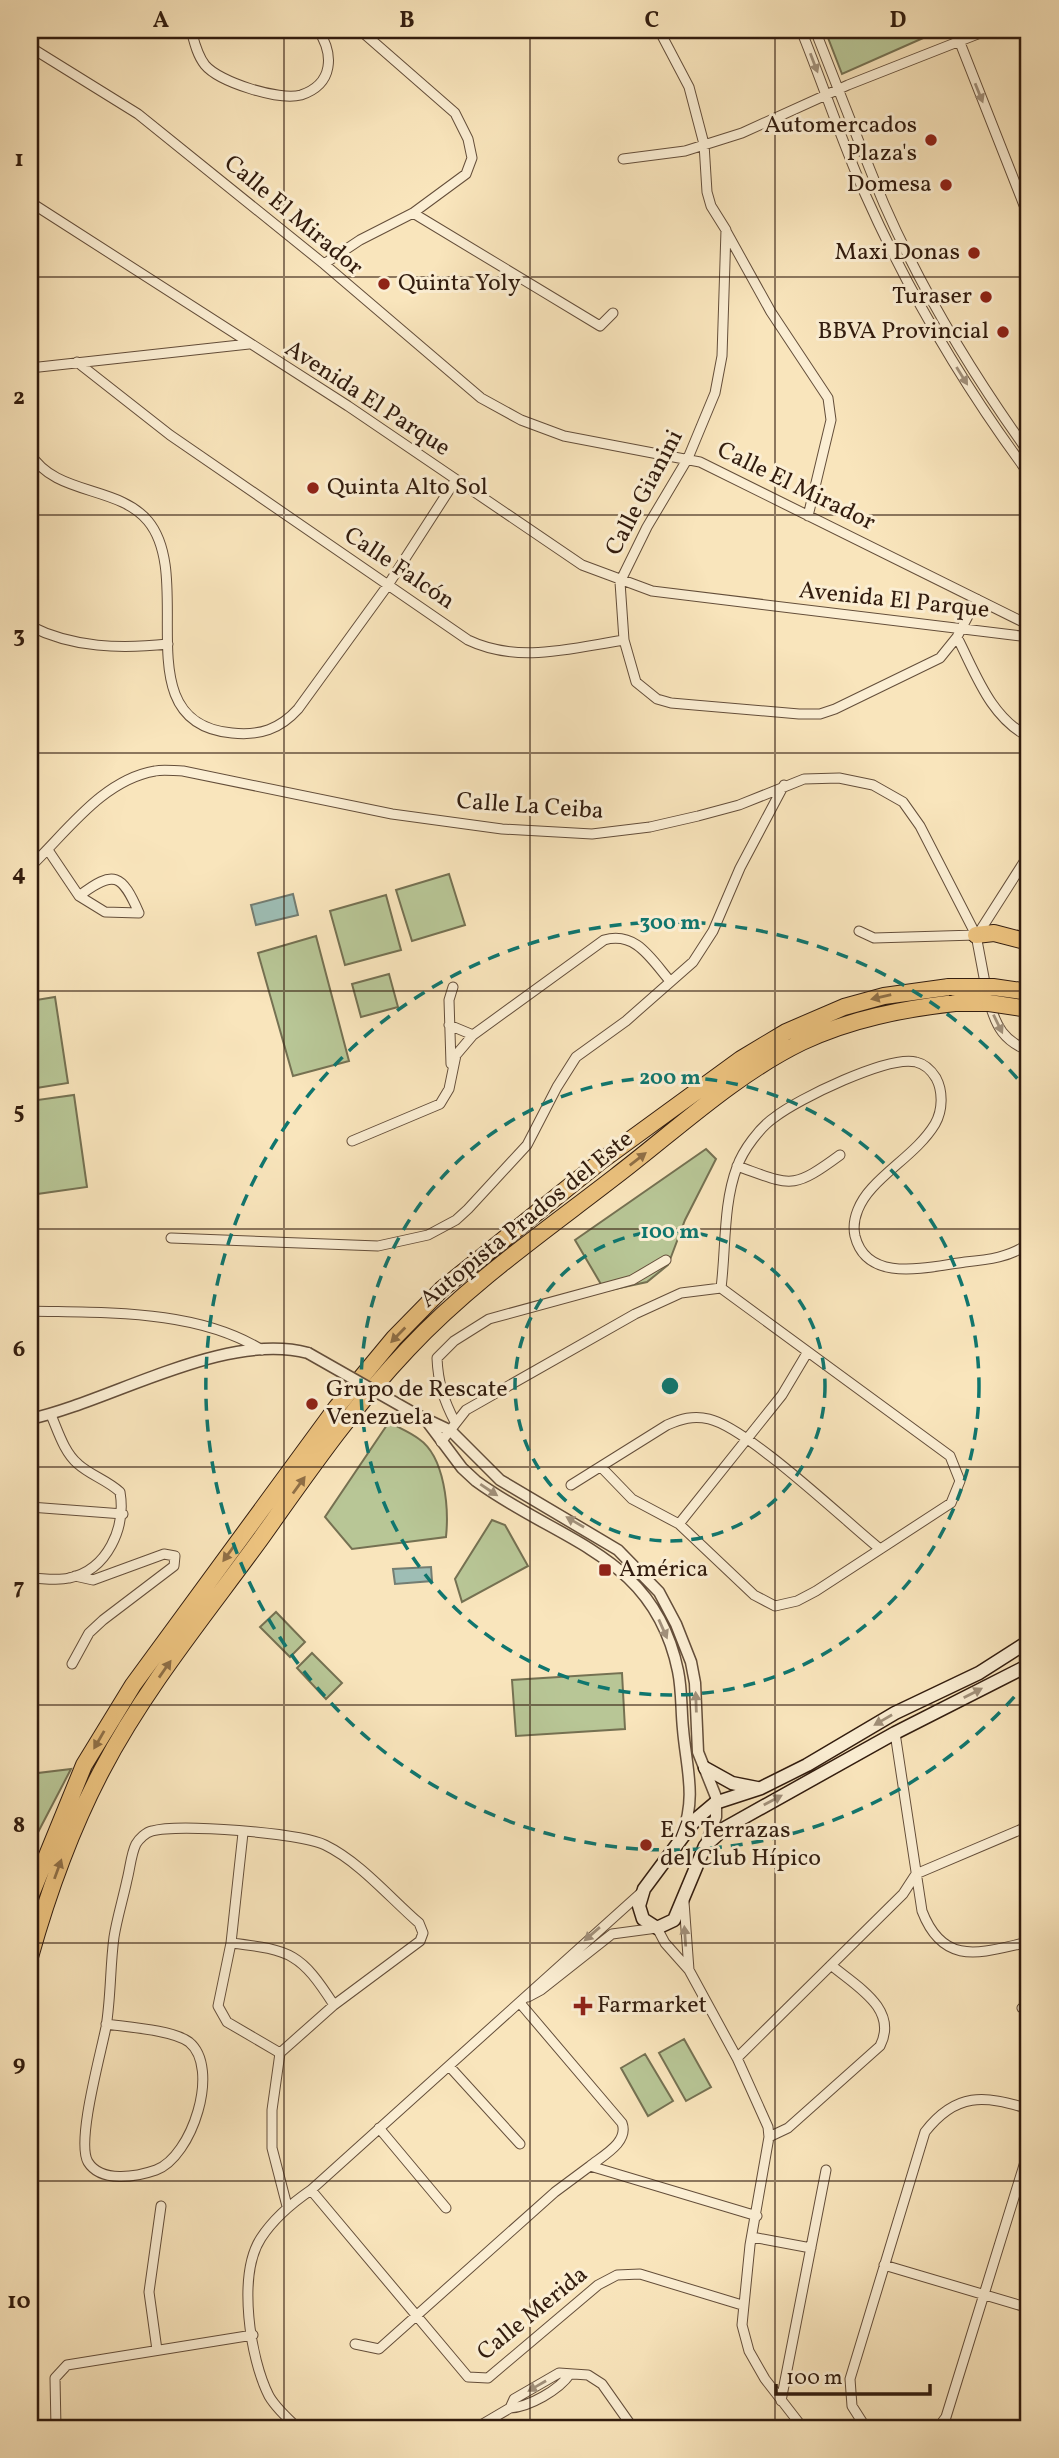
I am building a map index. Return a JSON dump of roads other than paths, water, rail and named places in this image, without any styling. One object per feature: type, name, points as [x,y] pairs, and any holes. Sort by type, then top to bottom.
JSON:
[{"type":"highway","points":[[977,935],[1005,934],[1029,942]]},
{"type":"highway","name":"Autopista Prados del Este","points":[[30,1897],[84,1766],[133,1685],[336,1408],[394,1338],[442,1289],[612,1153],[697,1089],[763,1046],[825,1015],[861,1002],[949,987],[993,987],[1029,992]]},
{"type":"highway","name":"Autopista Prados del Este","points":[[30,1957],[62,1857],[102,1769],[130,1723],[190,1633],[332,1439],[408,1348],[507,1260],[719,1097],[782,1053],[804,1041],[865,1019],[913,1008],[955,1003],[989,1003],[1029,1009]]},
{"type":"main road","points":[[1029,1641],[979,1673],[894,1713],[761,1788],[715,1803],[696,1819],[644,1889],[640,1913],[647,1923],[657,1928],[674,1920],[684,1902],[705,1846],[749,1813],[895,1733],[1029,1665]]},
{"type":"main road","points":[[705,1768],[732,1783],[761,1788]]},
{"type":"street","points":[[191,30],[205,65],[224,79],[262,91],[293,96],[315,87],[328,69],[329,50],[318,30]]},
{"type":"street","points":[[324,264],[360,240],[414,213],[466,174],[472,158],[468,139],[455,113],[360,30]]},
{"type":"street","points":[[659,30],[689,87],[704,144],[707,192],[711,206],[771,312],[828,398],[831,420],[808,516]]},
{"type":"street","points":[[801,30],[865,194],[918,302],[970,388],[1029,474]]},
{"type":"street","points":[[815,30],[886,207],[923,283],[964,358],[1029,453]]},
{"type":"street","points":[[955,30],[1029,219]]},
{"type":"street","points":[[623,159],[685,151],[741,133],[838,89],[988,30]]},
{"type":"street","name":"Calle El Mirador","points":[[30,47],[138,114],[324,264],[459,380],[502,410],[564,436],[688,458],[1029,625]]},
{"type":"street","name":"Avenida El Parque","points":[[30,202],[348,406],[582,565],[620,582],[652,591],[959,634],[1029,636]]},
{"type":"street","points":[[414,213],[600,326],[613,313]]},
{"type":"street","name":"Calle Gianini","points":[[726,230],[720,374],[708,416],[620,582],[624,640],[636,682],[657,699],[671,703],[820,714],[930,665],[959,634],[977,599]]},
{"type":"street","points":[[30,368],[249,344]]},
{"type":"street","name":"Calle Falcón","points":[[77,362],[170,435],[387,585],[486,649],[535,653],[624,640]]},
{"type":"street","points":[[30,453],[46,472],[68,484],[132,508],[147,520],[157,535],[163,555],[168,645],[174,694],[184,713],[214,730],[251,734],[270,731],[287,722],[312,693],[455,481]]},
{"type":"street","points":[[30,626],[88,645],[168,645]]},
{"type":"street","points":[[959,634],[992,704],[1011,725],[1029,737]]},
{"type":"street","name":"Calle La Ceiba","points":[[30,867],[68,827],[102,797],[128,780],[156,770],[183,772],[392,814],[502,829],[592,834],[650,827],[698,816],[739,805],[804,779],[839,778],[873,785],[903,802],[926,837],[977,935],[978,961],[995,1022],[1006,1039],[1029,1051]]},
{"type":"street","points":[[171,1238],[379,1246],[412,1241],[442,1228],[468,1209],[516,1160],[576,1058],[626,1021],[693,962],[709,938],[740,868],[784,785]]},
{"type":"street","points":[[48,850],[79,896],[105,912],[139,913],[128,887],[114,880],[100,879],[79,896]]},
{"type":"street","points":[[859,931],[874,938],[977,935],[1029,853]]},
{"type":"street","points":[[451,1069],[456,1055],[473,1035],[604,940],[614,937],[634,941],[670,981]]},
{"type":"street","points":[[352,1141],[440,1104],[449,1089],[449,1000],[453,988]]},
{"type":"street","points":[[449,1025],[473,1035]]},
{"type":"street","points":[[720,1287],[731,1191],[737,1166],[773,1118],[853,1076],[891,1063],[917,1062],[926,1066],[938,1083],[941,1104],[939,1116],[926,1137],[864,1198],[854,1228],[858,1248],[869,1261],[898,1268],[1017,1253],[1029,1244]]},
{"type":"street","points":[[737,1166],[783,1183],[795,1183],[840,1155]]},
{"type":"street","points":[[666,1260],[632,1280],[489,1320],[454,1341],[438,1358],[438,1379],[453,1427],[492,1474],[618,1550],[659,1592],[676,1624],[691,1662],[696,1695],[697,1743],[715,1790],[716,1817],[705,1846]]},
{"type":"street","points":[[441,1442],[466,1410],[660,1301],[702,1288],[720,1287],[950,1456],[959,1472],[960,1481],[951,1503],[797,1601],[775,1606],[754,1595],[680,1524],[632,1499],[602,1468]]},
{"type":"street","points":[[30,1311],[129,1314],[221,1328],[262,1350]]},
{"type":"street","points":[[30,1419],[51,1415],[207,1360],[262,1350],[308,1353],[421,1418],[453,1427]]},
{"type":"street","points":[[680,1524],[782,1395],[807,1353]]},
{"type":"street","points":[[30,1578],[66,1579],[88,1569],[117,1539],[123,1514],[120,1492],[105,1478],[78,1465],[63,1443],[51,1415]]},
{"type":"street","points":[[421,1418],[462,1468],[491,1492],[618,1567],[641,1590],[655,1612],[673,1652],[681,1693],[692,1797],[679,1842]]},
{"type":"street","points":[[571,1485],[680,1419],[709,1419],[747,1440],[880,1549]]},
{"type":"street","points":[[30,1507],[123,1514]]},
{"type":"street","points":[[72,1664],[89,1633],[174,1566],[175,1556],[164,1554],[93,1580],[75,1576]]},
{"type":"street","points":[[895,1733],[922,1911],[932,1934],[942,1943],[974,1954],[1029,1942]]},
{"type":"street","points":[[737,2057],[902,1894],[916,1874],[1029,1826]]},
{"type":"street","points":[[106,2024],[186,2040],[196,2049],[203,2067],[204,2086],[188,2139],[158,2169],[121,2176],[101,2175],[89,2164],[85,2154],[87,2118],[106,2024],[115,1936],[135,1845],[151,1831],[200,1827],[243,1833],[291,1835],[325,1845],[419,1923],[423,1933],[420,1941],[334,2005],[280,2053],[272,2109],[272,2148],[287,2206]]},
{"type":"street","points":[[243,1833],[231,1943],[218,2007],[227,2022],[280,2053]]},
{"type":"street","points":[[298,2428],[270,2399],[260,2372],[247,2302],[249,2271],[260,2239],[287,2206],[311,2190],[644,1889]]},
{"type":"street","points":[[684,1902],[689,1970]]},
{"type":"street","points":[[522,2001],[541,1990],[612,1934],[657,1928],[665,1943],[689,1970],[764,2112],[769,2137],[742,2305],[744,2339],[765,2379],[803,2428]]},
{"type":"street","points":[[231,1943],[295,1956],[317,1978],[334,2005]]},
{"type":"street","points":[[769,2137],[788,2128],[880,2046],[885,2037],[887,2028],[882,2011],[831,1965]]},
{"type":"street","points":[[355,2344],[379,2349],[415,2314],[555,2192],[623,2138],[625,2130],[622,2123],[522,2001]]},
{"type":"street","points":[[449,2066],[520,2144]]},
{"type":"street","points":[[866,2428],[852,2406],[850,2379],[921,2140],[939,2114],[974,2099],[999,2100],[1029,2109]]},
{"type":"street","points":[[379,2128],[446,2208]]},
{"type":"street","points":[[938,2428],[946,2417],[1029,2148]]},
{"type":"street","points":[[590,2166],[757,2216]]},
{"type":"street","points":[[781,2401],[826,2170]]},
{"type":"street","name":"Calle Merida","points":[[311,2190],[468,2377],[488,2378],[598,2285],[617,2275],[640,2274],[742,2305]]},
{"type":"street","points":[[157,2350],[149,2292],[161,2206]]},
{"type":"street","points":[[752,2237],[811,2248]]},
{"type":"street","points":[[884,2264],[1029,2308]]},
{"type":"street","points":[[56,2428],[53,2388],[59,2370],[77,2361],[253,2335]]},
{"type":"street","points":[[476,2428],[510,2408],[521,2407],[564,2383],[570,2374],[587,2375],[602,2384],[632,2428]]},
{"type":"water","points":[[293,894],[298,915],[256,925],[251,905]]},
{"type":"water","points":[[431,1567],[432,1581],[395,1584],[393,1569]]},
{"type":"place","name":"Automercados Plaza's","points":[[931,140]]},
{"type":"place","name":"Domesa","points":[[946,185]]},
{"type":"place","name":"Maxi Donas","points":[[974,253]]},
{"type":"place","name":"Quinta Yoly","points":[[384,284]]},
{"type":"place","name":"Turaser","points":[[986,297]]},
{"type":"place","name":"BBVA Provincial","points":[[1003,332]]},
{"type":"place","name":"Quinta Alto Sol","points":[[313,488]]},
{"type":"place","name":"Grupo de Rescate Venezuela","points":[[312,1404]]},
{"type":"place","name":"América","points":[[605,1570]]},
{"type":"place","name":"E/S Terrazas del Club Hípico","points":[[646,1845]]},
{"type":"place","name":"Farmarket","points":[[583,2006]]}]
